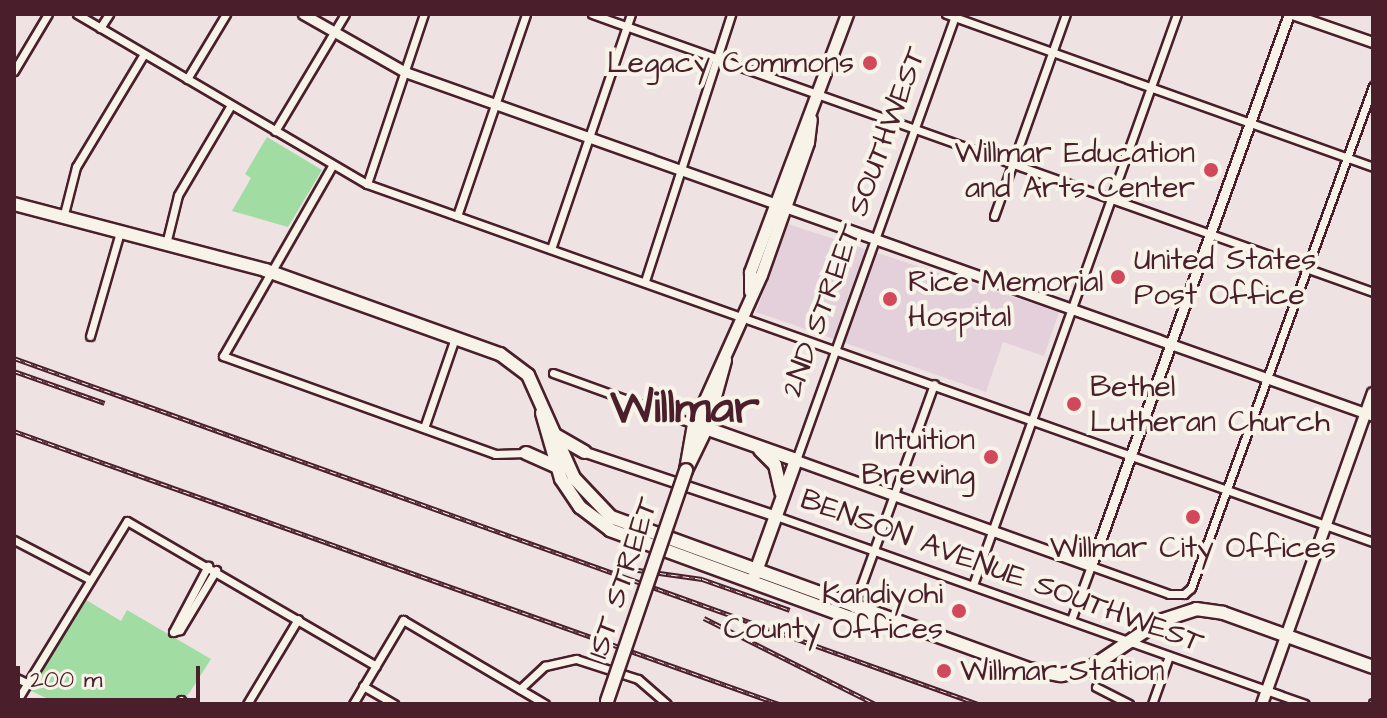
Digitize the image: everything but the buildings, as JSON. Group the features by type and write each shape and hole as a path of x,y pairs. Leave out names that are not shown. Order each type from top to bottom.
{"highway":[{"path":"14,204 271,272 489,350 521,368 537,391 556,434 563,470"},
{"path":"537,391 563,470"},
{"path":"700,426 796,460"},
{"name":"1ST STREET","path":"606,703 700,426"},
{"path":"556,434 585,452"},
{"path":"751,443 778,470 777,512"},
{"path":"563,470 571,458 585,452"},
{"path":"526,453 546,458 563,470 611,517 666,545 852,612 930,633 1054,675 1087,670 1186,610 1223,613 1373,667"},
{"name":"2ND STREET SOUTHWEST","path":"754,576 796,460"}],"main road":[{"path":"700,426 847,14"},
{"path":"1262,704 1369,415 1373,393"}],"street":[{"path":"14,71 48,14"},
{"path":"77,14 367,184 1373,542"},
{"path":"100,28 109,14"},
{"path":"187,79 226,14"},
{"path":"303,14 405,72 1369,415"},
{"path":"275,131 345,14"},
{"path":"367,184 424,14"},
{"path":"457,216 526,14"},
{"path":"592,14 1373,292"},
{"path":"551,249 631,14"},
{"path":"645,281 731,14"},
{"path":"946,14 1373,167"},
{"path":"994,216 1066,14"},
{"path":"973,585 1177,14"},
{"path":"1071,620 1290,14 1373,42"},
{"name":"2ND STREET SOUTHWEST","path":"796,460 955,16"},
{"path":"63,218 76,167 144,54"},
{"path":"796,460 1169,594 1184,594 1195,580 1373,86"},
{"path":"166,244 177,197 231,105"},
{"path":"332,166 223,356 495,454 526,453"},
{"path":"90,336 120,232"},
{"path":"424,428 455,338"},
{"path":"553,373 700,426"},
{"path":"852,612 934,384"},
{"name":"BENSON AVENUE SOUTHWEST","path":"585,452 685,476 875,550 1305,704"},
{"path":"16,703 121,526 130,520 376,666"},
{"path":"14,540 89,579"},
{"path":"212,568 180,630 173,632 212,568"},
{"path":"247,704 298,619"},
{"path":"353,704 403,620 545,704"},
{"path":"1152,704 1169,656"},
{"path":"520,689 545,666 576,659 638,679 667,704"},
{"path":"14,677 27,683"},
{"path":"363,686 394,704"},
{"path":"1096,687 1129,704"}],"shaded area":[{"name":"Rice Memorial Hospital","path":"788,224 1059,312 1044,356 1003,342 986,392 756,312"}],"green space":[{"path":"267,137 322,170 288,227 232,211 251,178 245,174"},
{"path":"83,598 121,621 127,610 211,659 190,692 178,704 59,704 29,690"}],"railway":[{"path":"14,358 978,704"},
{"path":"14,371 105,403"},
{"path":"14,431 779,704"},
{"path":"624,568 702,579 790,610"},
{"path":"704,618 875,704"}],"place":[{"name":"Legacy Commons","path":"870,63"},
{"name":"Willmar Education and Arts Center","path":"1211,170"},
{"name":"United States Post Office","path":"1118,277"},
{"name":"Rice Memorial Hospital","path":"890,299"},
{"name":"Bethel Lutheran Church","path":"1074,404"},
{"name":"Intuition Brewing","path":"991,457"},
{"name":"Willmar City Offices","path":"1193,517"},
{"name":"Kandiyohi County Offices","path":"959,611"},
{"name":"Willmar Station","path":"944,671"}],"district":[{"name":"Willmar","path":"685,409"}]}
